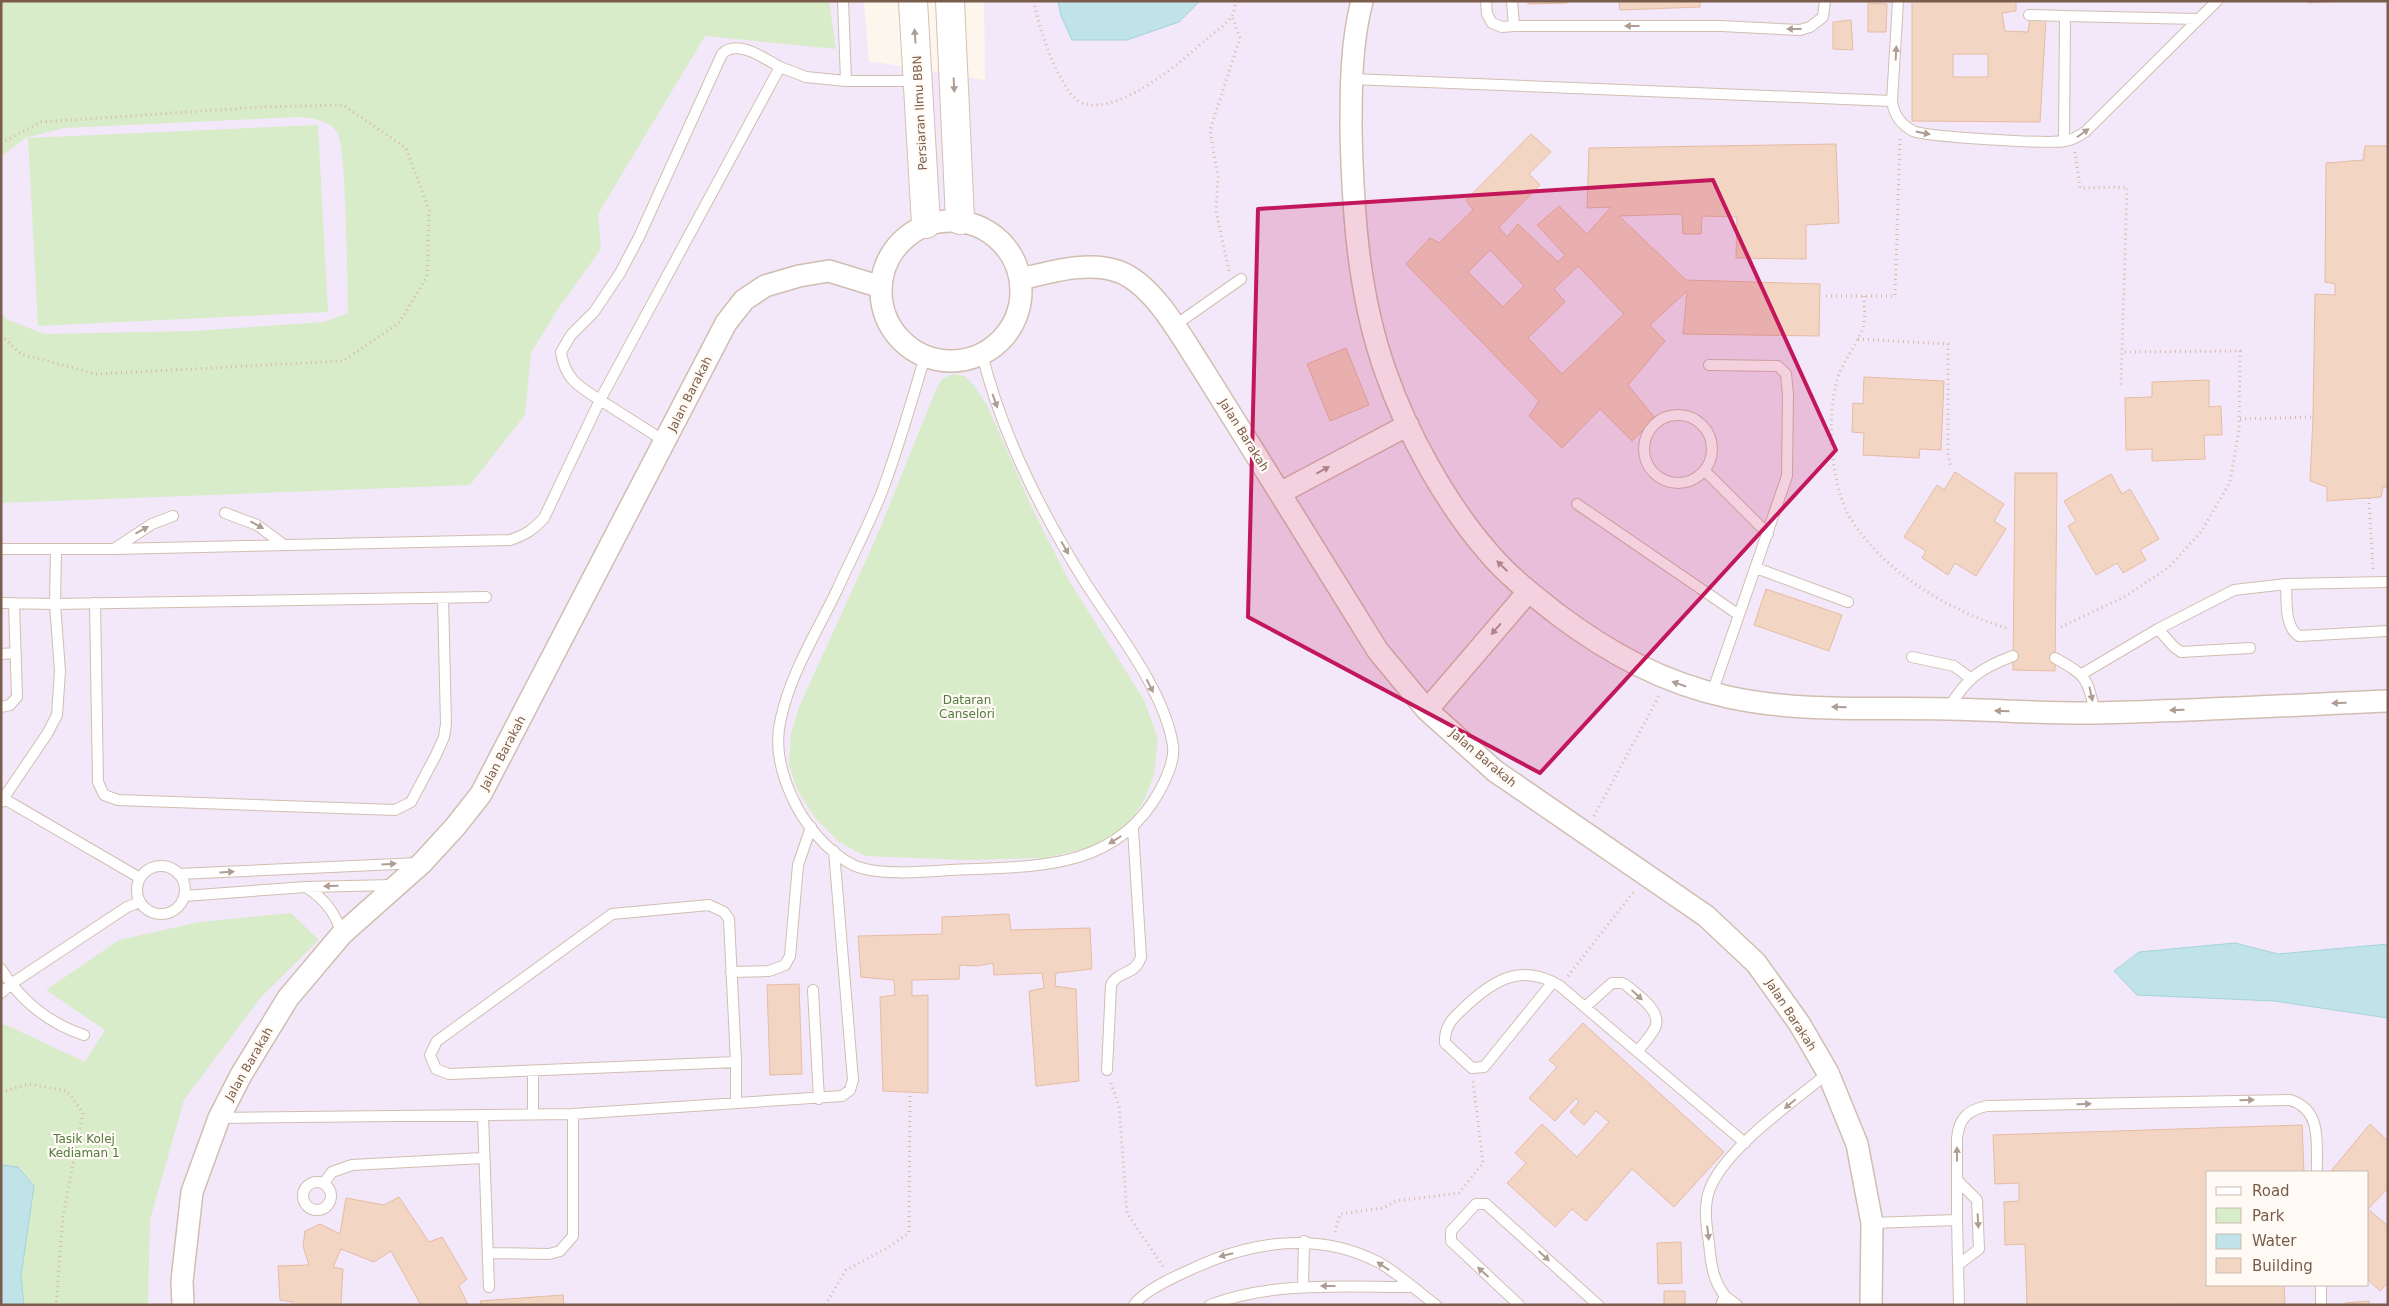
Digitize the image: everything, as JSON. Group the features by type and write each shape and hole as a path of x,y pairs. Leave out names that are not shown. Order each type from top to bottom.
{"street":[{"name":"Persiaran Ilmu BBN","path":"912,1 919,81 926,224"},
{"path":"950,1 960,220"},
{"path":"1362,1 1351,79 1352,179 1359,269 1374,341 1392,390 1408,425 1454,509 1489,554 1528,592 1590,639 1619,657 1668,680 1729,698 1788,705 2095,713 2388,701"},
{"path":"943,220 960,220 982,227 1000,240 1014,258 1021,279 1021,302 1014,323 1001,341 982,354 964,360 944,361 925,356 906,345 892,328 883,308 881,286 885,267 894,248 908,234 926,224 943,220"},
{"name":"Jalan Barakah","path":"1021,279 1059,270 1097,267 1120,272 1140,285 1174,326 1378,651 1426,710 1495,771 1584,834 1648,874 1706,916 1756,963 1799,1023 1828,1072 1856,1144 1872,1223 1871,1305"},
{"name":"Jalan Barakah","path":"183,1305 182,1281 192,1192 219,1118 241,1075 288,998 342,934 422,863 455,827 481,794 666,442 726,323 744,300 765,286 799,276 829,271 881,286"},
{"path":"1280,493 1408,425"},
{"path":"1426,710 1528,592"}],"lane":[{"path":"842,1 846,81"},
{"path":"1486,1 1487,14 1496,26 1721,26 1800,30 1810,27 1822,17 1825,1"},
{"path":"1512,1 1514,26"},
{"path":"1898,1 1892,101 1894,112 1900,123 1921,134 2069,140 2103,115 2217,1"},
{"path":"2029,15 2197,19"},
{"path":"2065,16 2069,140"},
{"path":"666,442 575,384 563,363 561,352 571,336 594,312 620,273 640,237 722,54 731,48 743,49 806,77 846,81 919,81"},
{"path":"1,549 114,549 510,540 524,535 535,528 550,506 600,400 780,67"},
{"path":"1351,79 1892,101"},
{"path":"1174,326 1231,284 1241,279"},
{"path":"925,356 912,403 882,492 794,678 780,720 778,749 782,771 794,802 811,827 834,851 854,865 872,870 940,871 1043,866 1086,854 1108,845 1133,829 1152,804 1167,777 1174,749 1162,710 1142,668 1083,578 1044,512 1004,424 990,387 982,354"},
{"path":"1710,365 1778,366 1786,374 1788,395 1787,476 1712,693"},
{"path":"1680,415 1698,421 1706,430 1712,449 1705,471 1697,478 1681,483 1670,482 1657,476 1649,467 1644,454 1645,442 1654,425 1664,418 1680,415"},
{"path":"1705,471 1768,534"},
{"path":"1577,504 1739,615"},
{"path":"225,513 257,525 284,545"},
{"path":"114,549 152,524 173,516"},
{"path":"56,549 55,604 60,671 57,715 47,734 2,799 140,878"},
{"path":"1756,568 1848,602"},
{"path":"2082,674 2158,629 2234,590 2286,584 2388,582"},
{"path":"2286,584 2289,624 2294,633 2299,636 2388,631"},
{"path":"1,602 55,604 486,597"},
{"path":"95,603 98,782 104,795 118,800 395,810 411,802 444,737 446,724 443,598"},
{"path":"1,707 10,705 18,697 14,603"},
{"path":"2158,629 2181,652 2250,648"},
{"path":"1,654 16,653"},
{"path":"1948,709 1970,678 1993,663 2013,656"},
{"path":"1912,657 1954,666 1970,678"},
{"path":"2054,658 2082,674 2089,684 2095,713"},
{"path":"731,972 776,970 785,966 790,956 798,865 811,827"},
{"path":"1107,1070 1111,985 1116,977 1134,969 1141,957 1133,829"},
{"path":"219,1118 573,1114 819,1099 846,1094 850,1090 852,1080 834,851"},
{"path":"178,874 422,863"},
{"path":"158,867 166,867 178,874 182,881 184,896 178,907 161,914 148,910 140,902 137,887 140,878 151,869 158,867"},
{"path":"184,896 306,887 397,885"},
{"path":"306,887 322,898 330,908 342,934"},
{"path":"1,993 10,984 126,907 140,902"},
{"path":"736,1062 450,1074 436,1070 430,1055 437,1041 612,914 709,905 717,907 729,919 736,1062 736,1103"},
{"path":"1,969 10,984 42,1014 62,1028 84,1035"},
{"path":"1556,984 1488,1063 1478,1069 1472,1068 1445,1043 1444,1034 1448,1024 1485,988 1515,976 1532,975 1547,978 1556,984 1585,1007 1638,1051 1745,1143"},
{"path":"1585,1007 1607,985 1617,982 1626,985 1651,1008 1656,1019 1656,1026 1638,1051"},
{"path":"813,990 819,1099"},
{"path":"532,1114 533,1071"},
{"path":"1736,1305 1723,1300 1712,1276 1706,1208 1711,1188 1717,1177 1745,1143 1828,1072"},
{"path":"1959,1305 1957,1180 1959,1125 1966,1114 1987,1106 2290,1100 2302,1103 2309,1110 2313,1119 2317,1171"},
{"path":"488,1253 549,1254 560,1251 573,1236 573,1114"},
{"path":"483,1116 489,1288"},
{"path":"324,1183 332,1172 352,1165 483,1158"},
{"path":"1957,1180 1977,1200 1979,1249 1958,1265"},
{"path":"1519,1305 1451,1241 1451,1231 1476,1204 1486,1204 1598,1305"},
{"path":"1872,1223 1957,1220"},
{"path":"1303,1286 1304,1241"},
{"path":"1134,1305 1170,1279 1216,1258 1272,1244 1304,1241 1332,1245 1378,1262 1436,1305"},
{"path":"1210,1305 1229,1297 1303,1286 1411,1287"},
{"path":"2321,1286 2321,1305"}],"path":[{"path":"1034,1 1054,65 1073,96 1085,104 1108,103 1144,88 1180,63 1232,16 1236,1"},
{"path":"1231,284 1216,211 1218,177 1210,130 1240,38 1232,16"},
{"path":"1,143 42,122 261,108 343,105 406,148 429,210 427,277 399,322 344,362 96,374 21,354 1,335"},
{"path":"1826,296 1895,296 1900,123"},
{"path":"2069,140 2080,188 2127,187 2121,385"},
{"path":"1864,296 1863,328 1837,379 1830,422 1834,468 1848,513 1878,553 1919,588 1983,621 2007,628"},
{"path":"1858,339 1948,344 1948,455 1951,467"},
{"path":"2061,626 2126,596 2169,567 2202,532 2230,482 2240,419 2240,351 2122,352"},
{"path":"2240,419 2313,417"},
{"path":"2369,498 2374,582"},
{"path":"1584,834 1668,680"},
{"path":"1556,984 1648,874"},
{"path":"1332,1245 1340,1214 1383,1208 1396,1201 1458,1193 1483,1164 1472,1068"},
{"path":"1107,1070 1119,1106 1127,1213 1170,1279"},
{"path":"1,1092 30,1084 67,1091 84,1113 63,1216 56,1305"},
{"path":"825,1305 846,1270 887,1248 909,1233 910,1092"}],"highlighted area":[{"path":"1713,180 1836,450 1540,773 1248,617 1258,209"}],"shaded area":[{"path":"1,1 864,1 869,61 985,80 984,1 2388,1 2388,1305 1,1305"}],"green space":[{"path":"1,1 829,1 836,49 705,36 598,214 601,249 558,309 531,353 525,415 470,485 1,503 1,312 6,319 44,334 194,331 324,322 348,313 343,162 337,132 329,124 320,120 299,117 64,128 25,138 1,157"},
{"path":"318,125 328,312 38,326 28,138"},
{"name":"Dataran Canselori","path":"953,374 965,376 987,405 1033,510 1068,579 1144,700 1158,739 1154,775 1143,803 1125,827 1093,847 1044,858 967,860 865,856 839,842 816,819 798,791 789,765 791,734 799,707 876,538 935,392 942,379"},
{"name":"Tasik Kolej Kediaman 1","path":"291,913 319,940 261,997 184,1100 150,1220 148,1305 1,1305 1,1027 4,1024 85,1062 105,1030 46,990 119,940 199,922"}],"water":[{"path":"1058,1 1200,1 1179,22 1127,40 1072,40 1061,16"},
{"path":"2235,943 2278,954 2388,944 2388,1018 2274,1001 2137,995 2114,971 2139,952"},
{"path":"1,1165 18,1167 34,1186 21,1276 24,1305 1,1305"}],"building":[{"path":"1528,1 1567,1 1567,3 1528,4"},
{"path":"1619,1 1700,1 1700,7 1620,10"},
{"path":"1912,1 2016,1 2016,11 2002,13 2005,31 2028,32 2030,18 2046,19 2040,122 1912,121","holes":["1953,54 1988,54 1988,77 1953,77"]},
{"path":"2309,1 2342,1 2309,3"},
{"path":"1868,3 1887,4 1886,32 1868,32"},
{"path":"1851,20 1853,50 1833,49 1833,22"},
{"path":"1531,134 1551,152 1529,174 1540,185 1499,227 1507,237 1518,224 1558,262 1565,255 1537,225 1559,206 1587,234 1611,207 1587,208 1589,148 1836,144 1839,223 1806,225 1806,259 1736,258 1737,217 1702,216 1701,234 1683,234 1682,214 1619,216 1686,280 1820,284 1819,336 1683,334 1687,291 1650,325 1665,341 1628,385 1655,418 1632,441 1600,409 1562,448 1529,416 1539,401 1406,264 1430,238 1439,243 1473,210 1466,200","holes":["1490,250 1524,286 1503,307 1468,272","1578,266 1624,314 1562,374 1528,338 1565,302 1554,289"]},
{"path":"2365,146 2388,146 2388,487 2383,487 2381,497 2327,501 2327,487 2310,481 2315,294 2335,295 2335,284 2325,282 2326,163 2363,160"},
{"path":"1346,348 1369,405 1330,421 1307,364"},
{"path":"1864,377 1944,381 1941,450 1920,449 1919,458 1863,455 1864,433 1852,432 1853,403 1863,404"},
{"path":"2209,380 2209,407 2221,406 2222,435 2204,435 2205,459 2152,461 2152,449 2126,450 2125,398 2152,397 2152,382"},
{"path":"1955,472 2004,504 1994,521 2006,529 1976,576 1955,563 1948,575 1922,558 1926,551 1904,537 1937,485 1944,490"},
{"path":"2015,473 2057,473 2055,671 2013,670"},
{"path":"2111,474 2122,494 2130,489 2159,539 2140,550 2146,560 2123,573 2117,563 2096,575 2068,526 2076,521 2064,501"},
{"path":"1766,589 1842,615 1829,651 1754,625"},
{"path":"1009,914 1011,930 1090,928 1092,969 1056,973 1055,986 1076,989 1079,1081 1036,1086 1029,991 1044,988 1042,973 994,975 993,963 977,966 960,965 959,979 912,980 912,996 928,995 928,1093 883,1091 880,997 895,995 894,980 861,977 858,936 942,934 942,917"},
{"path":"799,984 802,1074 770,1075 767,985"},
{"path":"1583,1023 1724,1152 1674,1207 1632,1169 1586,1221 1572,1209 1555,1227 1507,1183 1526,1163 1515,1153 1542,1124 1577,1157 1609,1122 1596,1111 1584,1125 1570,1112 1579,1102 1576,1098 1555,1121 1529,1098 1557,1067 1549,1060"},
{"path":"2370,1124 2388,1141 2388,1188 2369,1208 2369,1171 2331,1171"},
{"path":"2302,1125 2304,1171 2206,1171 2206,1286 2284,1286 2285,1304 2027,1305 2025,1244 2005,1245 2004,1202 2019,1201 2019,1183 1995,1184 1993,1135"},
{"path":"399,1197 429,1242 442,1237 467,1279 459,1286 468,1305 421,1305 391,1251 374,1262 341,1249 333,1267 343,1269 341,1305 293,1305 293,1302 280,1300 278,1266 309,1265 303,1246 305,1231 320,1224 340,1234 346,1198 384,1205"},
{"path":"2369,1210 2388,1226 2388,1283 2380,1291 2369,1281"},
{"path":"1681,1242 1682,1283 1658,1284 1657,1243"},
{"path":"1664,1291 1685,1291 1685,1305 1664,1305"},
{"path":"563,1295 564,1305 481,1305 480,1301"},
{"path":"2369,1301 2369,1305 2345,1305 2345,1303"}]}
